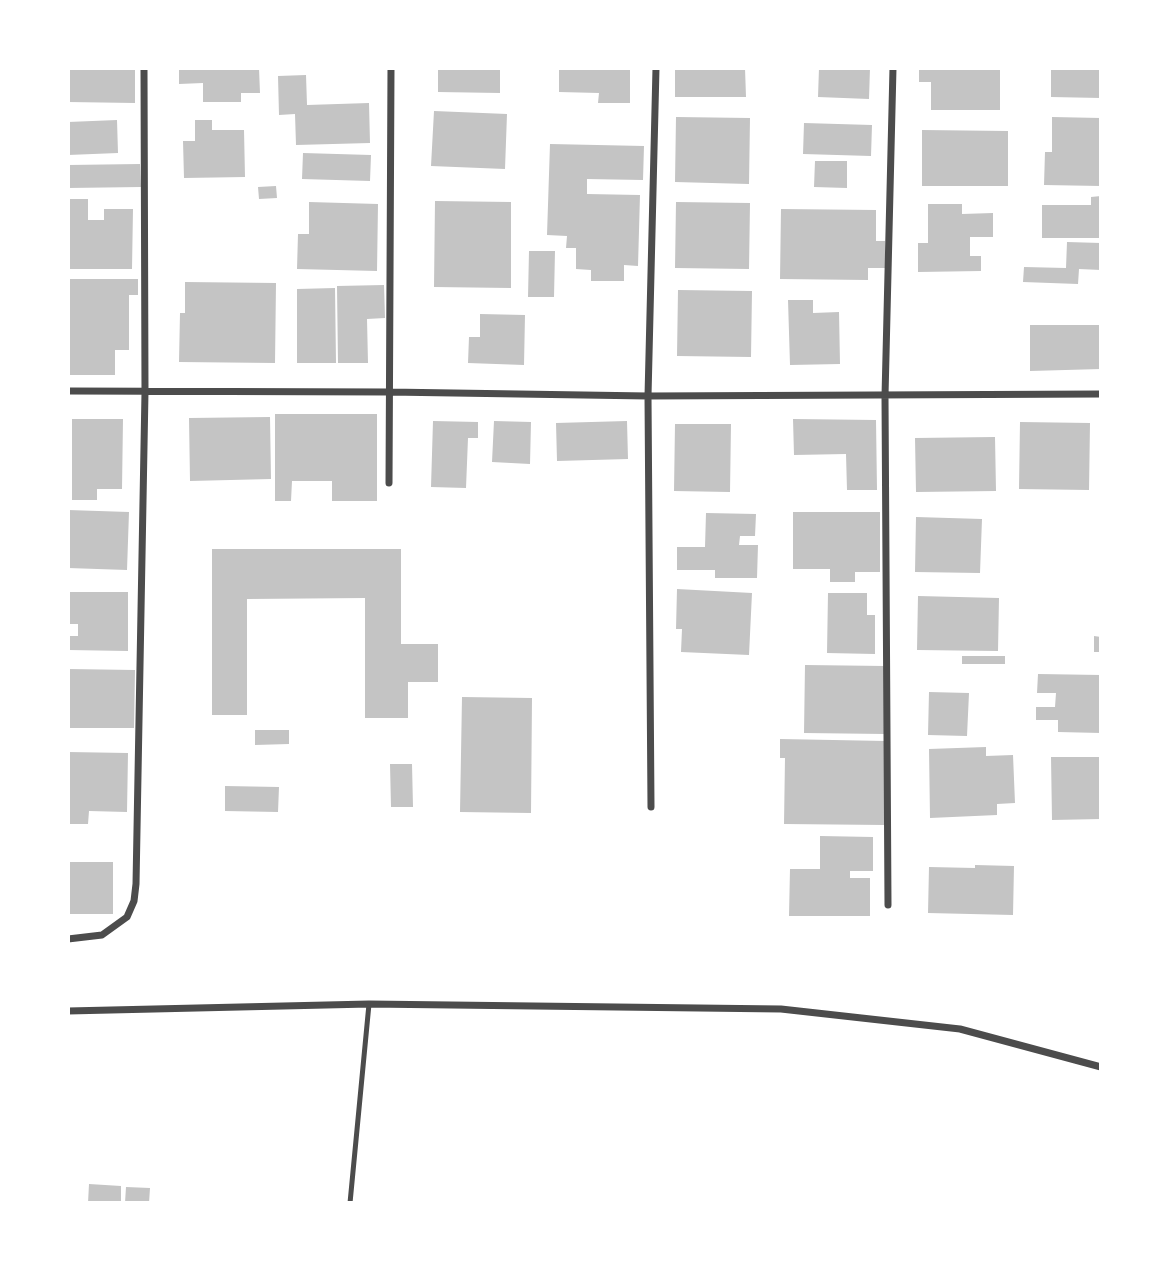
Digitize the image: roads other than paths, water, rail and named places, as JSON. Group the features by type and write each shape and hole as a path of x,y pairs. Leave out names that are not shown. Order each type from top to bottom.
{"street":[{"path":"68,939 102,935 127,918 134,901 136,884 145,392 144,68"},
{"path":"388,483 391,68"},
{"path":"651,807 648,396 656,68"},
{"path":"888,905 885,396 893,68"},
{"path":"68,391 648,396 1101,394"},
{"path":"68,1011 369,1004 781,1009 960,1029 1101,1067"}],"lane":[{"path":"351,1203 369,1004"}]}
